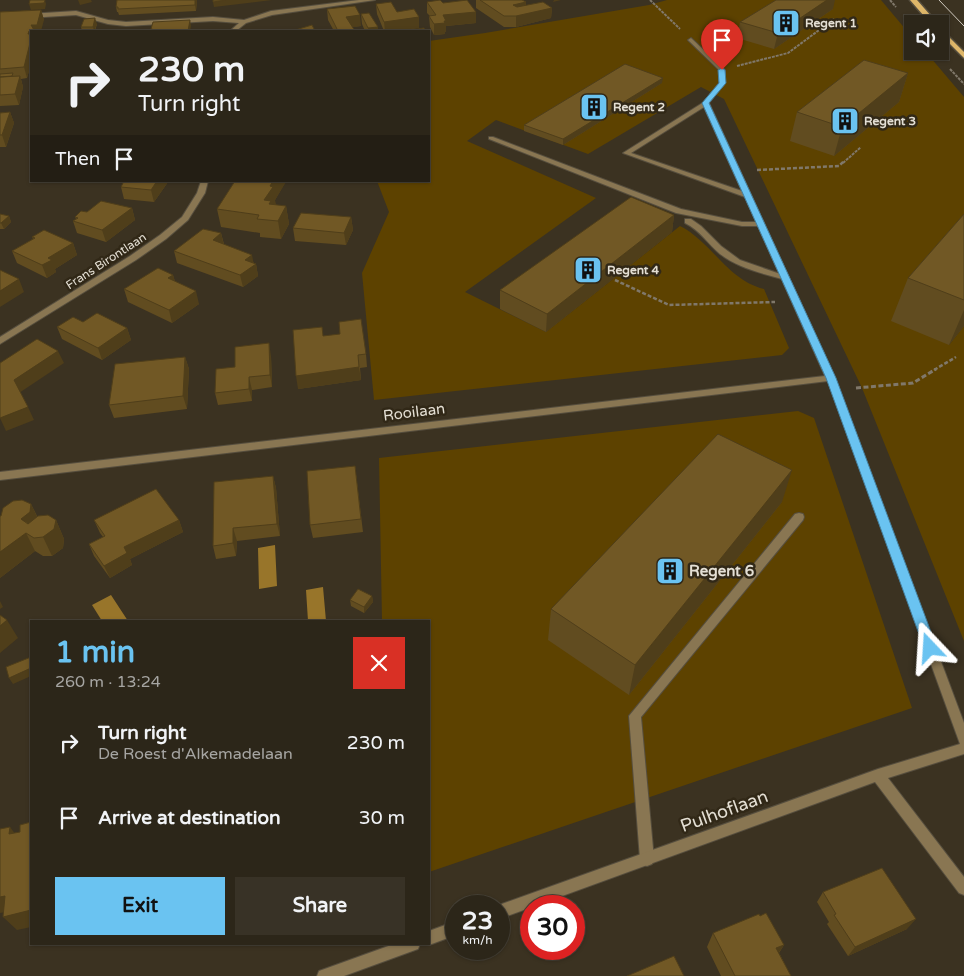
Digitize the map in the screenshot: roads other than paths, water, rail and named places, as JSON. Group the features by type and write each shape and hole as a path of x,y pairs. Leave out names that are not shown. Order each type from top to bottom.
{"main road":[{"path":"913,0 927,15"},
{"path":"949,40 964,56"}],"street":[{"path":"233,30 244,22 271,13 372,0"},
{"path":"19,16 76,13 108,22 126,24 213,19 244,22"},
{"path":"691,40 722,70 722,83 706,103 626,153 747,195"},
{"path":"706,103 831,378 964,740"},
{"path":"491,138 679,211 742,224 760,224"},
{"name":"Frans Birontlaan","path":"0,341 133,258 163,237 185,218 201,193 205,182"},
{"path":"688,221 696,224 722,252 746,268 785,277"},
{"name":"Rooilaan","path":"0,476 831,378"},
{"path":"647,859 635,716 800,517"},
{"name":"Pulhoflaan","path":"510,908 878,775 964,748"},
{"path":"878,775 964,888"},
{"path":"430,938 445,932"},
{"path":"324,976 409,945"}],"tram line":[{"path":"939,0 964,26"}],"place":[{"name":"Regent 1","path":"786,23"},
{"name":"Regent 2","path":"594,107"},
{"name":"Regent 3","path":"845,121"},
{"name":"Regent 4","path":"588,270"},
{"name":"Regent 6","path":"670,571"}]}
